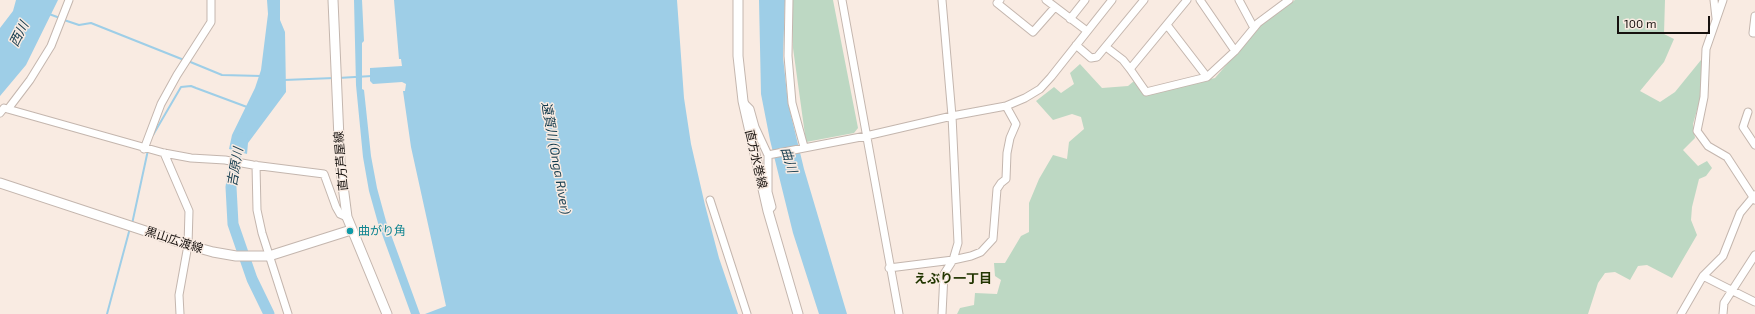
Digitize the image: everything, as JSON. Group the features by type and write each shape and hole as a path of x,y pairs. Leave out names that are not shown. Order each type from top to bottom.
{"main road":[{"name":"直方芦屋線","path":"333,0 340,162 347,217 351,230 387,314"},
{"name":"直方水巻線","path":"738,0 738,56 743,101 768,211 798,314"},
{"name":"黒山広渡線","path":"0,182 188,245 236,256 264,256 351,230"}],"street":[{"path":"8,109 30,80 51,46 69,0"},
{"path":"144,149 161,104 176,75 211,22 211,0"},
{"path":"789,0 788,56 792,103 803,147"},
{"path":"842,0 889,268 899,314"},
{"path":"942,0 952,116 958,243 953,260 944,274 942,314"},
{"path":"1000,0 997,3 1032,32 1055,7"},
{"path":"1046,0 1087,31"},
{"path":"1070,19 1085,0"},
{"path":"768,155 1006,106 1025,98 1040,89 1051,77 1112,0"},
{"path":"1076,45 1091,58 1097,57 1144,0"},
{"path":"1130,69 1187,0"},
{"path":"1200,0 1234,51"},
{"path":"1239,0 1254,28"},
{"path":"1714,0 1716,20"},
{"path":"1681,314 1702,276 1723,256 1740,213 1754,198 1726,157 1708,146 1697,131 1704,97 1706,49 1723,0"},
{"path":"1106,47 1123,60 1146,92 1207,77 1234,51 1258,23 1286,1"},
{"path":"1755,16 1753,33 1755,33"},
{"path":"1167,25 1207,77"},
{"path":"743,101 750,109 755,127 768,155 768,192 772,207 768,211"},
{"path":"889,268 953,260 981,252 993,239 997,189 1006,178 1007,153 1010,138 1016,124 1006,106"},
{"path":"0,113 4,108 164,154 191,158 226,160 324,174 336,207 340,214 347,217"},
{"path":"1748,112 1743,127 1755,145"},
{"path":"164,154 189,211 188,245 179,295 180,314"},
{"path":"254,165 257,210 264,256 288,314"},
{"path":"710,200 747,314"},
{"path":"1723,314 1724,303 1755,255"},
{"path":"1702,276 1733,289 1755,302"}],"green space":[{"path":"792,0 833,0 858,128 854,133 806,142 793,48"},
{"path":"1295,0 1665,0 1664,34 1674,39 1664,62 1640,91 1660,102 1675,92 1701,60 1701,96 1693,124 1695,138 1683,150 1698,166 1707,161 1712,168 1706,176 1699,179 1692,207 1691,220 1697,235 1672,278 1647,265 1638,266 1630,280 1615,272 1605,273 1598,283 1588,314 957,314 960,308 974,305 975,293 997,294 1001,280 995,276 994,263 1005,263 1021,236 1029,232 1029,203 1039,179 1053,155 1067,159 1069,142 1084,129 1081,117 1072,114 1053,120 1036,101 1054,87 1061,93 1074,84 1070,73 1080,64 1102,88 1128,86 1139,77 1153,93 1215,78 1260,26"}],"water":[{"name":"西川","path":"16,0 58,0 26,65 0,96 0,28 13,11"},
{"path":"267,0 280,0 280,20 285,32 286,92 248,143 247,154 229,149 232,135 255,88 261,70 268,14"},
{"path":"354,0 362,0 364,41 362,43 362,89 364,90 371,156 377,188 386,221 420,314 411,314 378,223 369,191 363,157 356,85"},
{"name":"遠賀川 (Onga River)","path":"394,0 677,0 684,98 691,144 719,258 738,314 425,314 446,306 411,147 403,91 405,91 406,84 402,82 373,84 370,81 370,68 402,66 401,59 399,59"},
{"name":"曲川","path":"759,0 785,0 783,57 788,103 804,169 847,314 819,314 793,233 770,140 761,94"}],"waterway":[{"path":"49,14 60,18"},
{"path":"64,20 79,25 91,23 184,60"},
{"path":"188,61 222,75 261,76"},
{"path":"338,78 372,76"},
{"path":"284,80 334,78"},
{"path":"153,135 181,87 191,86 247,107"},
{"name":"吉原川","path":"242,138 237,149 231,187 233,224 252,279 269,314"},
{"path":"132,224 148,150"},
{"path":"107,314 130,228"}],"place":[{"name":"曲がり角","path":"350,231"}],"district":[{"name":"えぶり一丁目","path":"953,279"}]}
